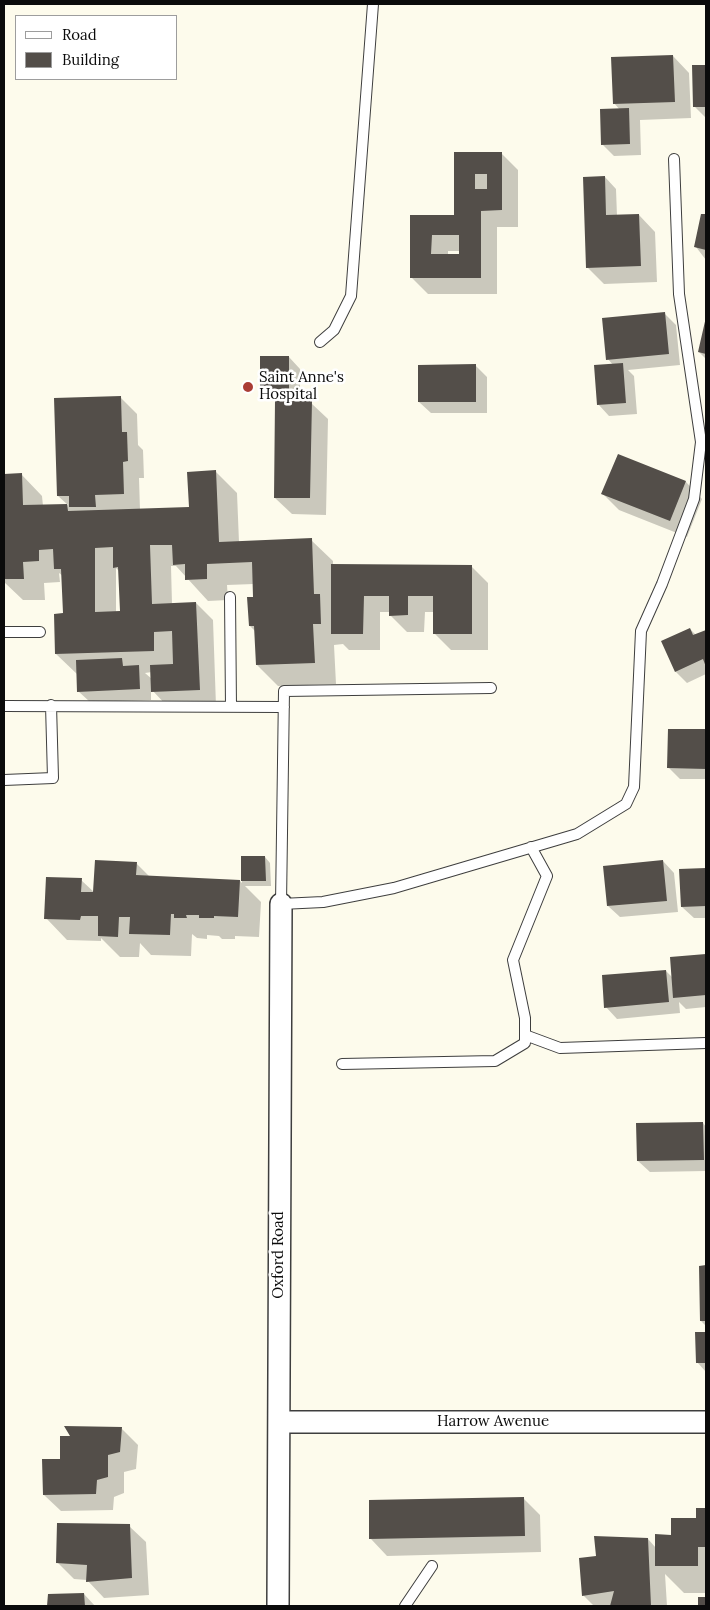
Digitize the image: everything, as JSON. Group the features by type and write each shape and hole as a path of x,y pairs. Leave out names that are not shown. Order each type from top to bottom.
{"street":[{"name":"Oxford Road","path":"278,1606 281,904"},
{"name":"Harrow Awenue","path":"279,1422 706,1422"}],"lane":[{"path":"320,342 334,330 351,296 373,4"},
{"path":"491,688 284,691 281,904 323,902 394,888 577,834 626,804 634,787 640,631 662,584 694,499 702,442 679,294 674,159"},
{"path":"230,597 231,706"},
{"path":"4,632 40,632"},
{"path":"4,780 53,778 51,705"},
{"path":"4,706 284,706"},
{"path":"342,1064 495,1061 525,1043 525,1018 513,960 547,876 531,847"},
{"path":"526,1035 560,1048 706,1043"},
{"path":"406,1606 432,1566"}],"building":[{"path":"673,55 675,102 613,104 611,57"},
{"path":"692,65 706,65 706,107 693,107"},
{"path":"629,108 630,144 601,145 600,109"},
{"path":"454,152 502,152 502,210 481,211 481,278 410,278 410,215 454,215","holes":["475,174 487,174 487,189 475,189","432,235 459,235 459,254 431,254"]},
{"path":"605,176 606,215 639,214 641,266 586,268 583,177"},
{"path":"701,214 706,214 706,250 694,247"},
{"path":"665,312 669,354 606,360 602,318"},
{"path":"706,317 706,354 698,352"},
{"path":"260,356 289,356 289,389 260,389"},
{"path":"623,363 626,403 597,405 594,365"},
{"path":"476,364 476,402 418,402 418,365"},
{"path":"121,396 122,432 127,432 128,461 123,462 124,494 95,495 96,507 69,507 69,496 57,496 54,398"},
{"path":"275,401 312,401 310,498 274,498"},
{"path":"618,454 686,481 670,521 601,494"},
{"path":"216,470 219,542 312,538 314,594 320,594 321,624 313,624 315,663 256,665 254,626 249,626 247,597 253,597 252,562 207,564 207,579 185,580 185,564 173,565 172,545 150,545 152,604 196,602 200,690 151,692 150,665 173,664 172,631 154,632 154,651 55,654 54,614 63,613 61,569 54,569 53,549 39,550 39,561 23,562 24,579 4,579 4,474 22,473 23,505 67,504 68,511 189,507 187,472","holes":["113,547 113,568 118,567 120,611 95,612 95,548"]},
{"path":"331,564 472,565 472,634 433,634 433,596 408,596 408,615 389,616 389,596 364,596 363,634 331,634"},
{"path":"690,628 693,635 706,630 706,667 703,659 675,672 661,641"},
{"path":"122,658 123,666 139,665 140,689 77,692 76,660"},
{"path":"668,729 706,729 706,769 667,768"},
{"path":"241,856 265,856 266,881 241,881"},
{"path":"95,860 137,862 136,875 240,880 238,917 214,916 214,918 199,918 199,915 186,915 187,918 174,918 174,914 171,914 170,935 129,934 130,917 119,917 118,937 98,936 98,916 81,916 80,920 44,919 46,877 82,878 81,892 93,892"},
{"path":"663,860 667,901 607,906 603,866"},
{"path":"706,868 706,906 681,907 679,869"},
{"path":"706,954 706,995 673,998 670,957"},
{"path":"666,970 669,1002 604,1008 602,975"},
{"path":"703,1122 704,1160 637,1161 636,1123"},
{"path":"706,1265 706,1321 700,1321 699,1266"},
{"path":"695,1332 706,1332 706,1363 696,1363"},
{"path":"64,1426 122,1427 120,1452 108,1455 108,1477 97,1480 96,1494 43,1495 42,1459 60,1459 60,1436 70,1436"},
{"path":"524,1497 525,1536 369,1539 369,1500"},
{"path":"696,1508 706,1508 706,1547 698,1547 698,1566 655,1566 655,1534 671,1535 671,1518 696,1518"},
{"path":"57,1523 130,1524 132,1578 86,1582 87,1565 56,1563"},
{"path":"594,1536 648,1538 651,1606 610,1606 614,1591 582,1596 579,1558 596,1556"},
{"path":"84,1593 85,1606 47,1606 48,1594"},
{"path":"698,1597 706,1597 706,1606 698,1606"}],"place":[{"name":"Saint Anne's Hospital","path":"248,387"}]}
